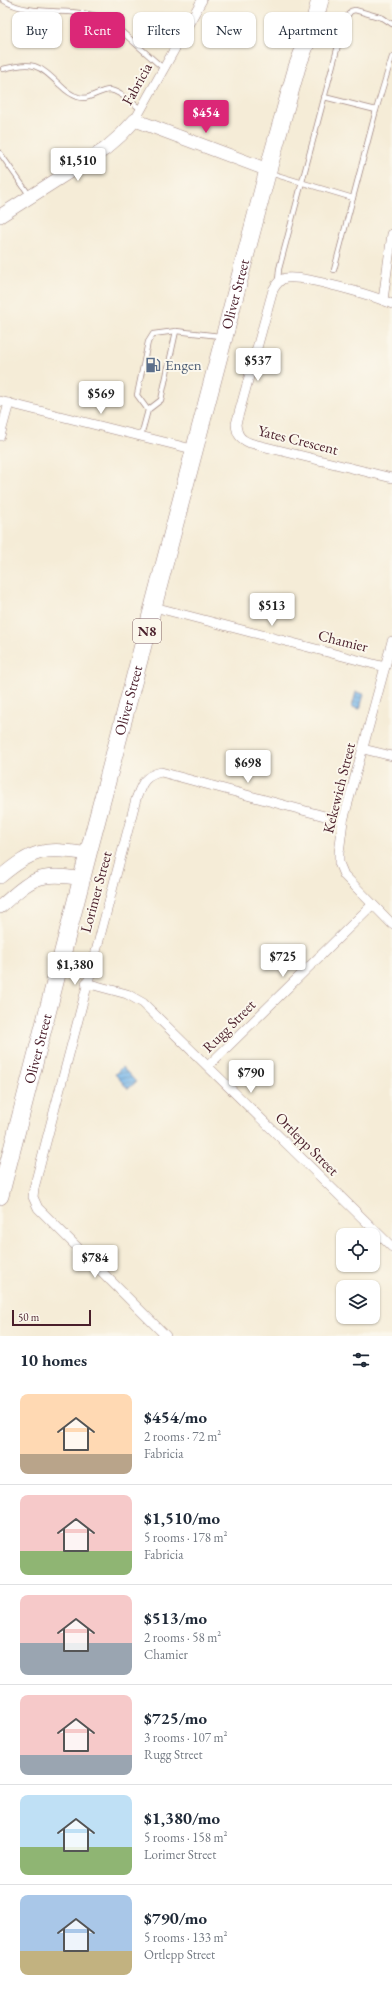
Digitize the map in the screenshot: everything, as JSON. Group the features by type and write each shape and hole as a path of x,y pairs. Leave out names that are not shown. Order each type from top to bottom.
{"highway":[{"name":"Oliver Street","path":"297,67 299,47 309,0"},
{"name":"Oliver Street","path":"0,1196 88,854 196,450 268,171 297,67 314,23 320,0"}],"street":[{"name":"Fabricia","path":"1,214 31,198 105,149 121,135 138,115 202,0"},
{"name":"Fabricia","path":"138,115 268,171"},
{"path":"383,300 392,234"},
{"path":"278,282 285,278 312,281 383,300 392,304"},
{"name":"Yates Crescent","path":"278,282 273,290 236,424 237,433 242,439 250,443 392,478"},
{"path":"0,436 4,402 196,450"},
{"name":"Chamier","path":"154,607 385,667"},
{"name":"Kekewich Street","path":"392,641 343,821 339,853 342,869 349,882 392,924"},
{"path":"363,749 392,756"},
{"name":"Lorimer Street","path":"166,1336 38,1208 33,1197 34,1188 86,984 136,799 145,779 152,774 161,772 170,773 343,821"},
{"path":"0,877 21,860 36,852 58,851 88,854"},
{"path":"0,907 25,885 37,878 52,875 82,879"},
{"name":"Rugg Street","path":"208,1066 372,905"},
{"name":"Ortlepp Street","path":"86,984 127,994 143,1003 392,1247"}],"lane":[{"path":"3,0 18,7 28,9 76,12 104,18 111,22 164,69"},
{"path":"278,282 279,269 345,19 351,11 362,11 392,24"},
{"path":"334,270 376,110 392,57"},
{"path":"3,69 21,64 38,66 66,91 76,96 87,98 105,91 113,91 138,115"},
{"path":"324,97 376,110"},
{"path":"0,153 31,198"},
{"path":"268,171 301,183 353,198"},
{"path":"141,436 148,410 161,400 176,331"},
{"path":"148,410 137,394 150,338 153,334 176,331 225,336"}],"water":[{"path":"356,692 364,694 360,709 352,707"},
{"path":"122,1067 136,1082 128,1089 115,1074"}],"place":[{"name":"Engen","path":"153,365"}]}
